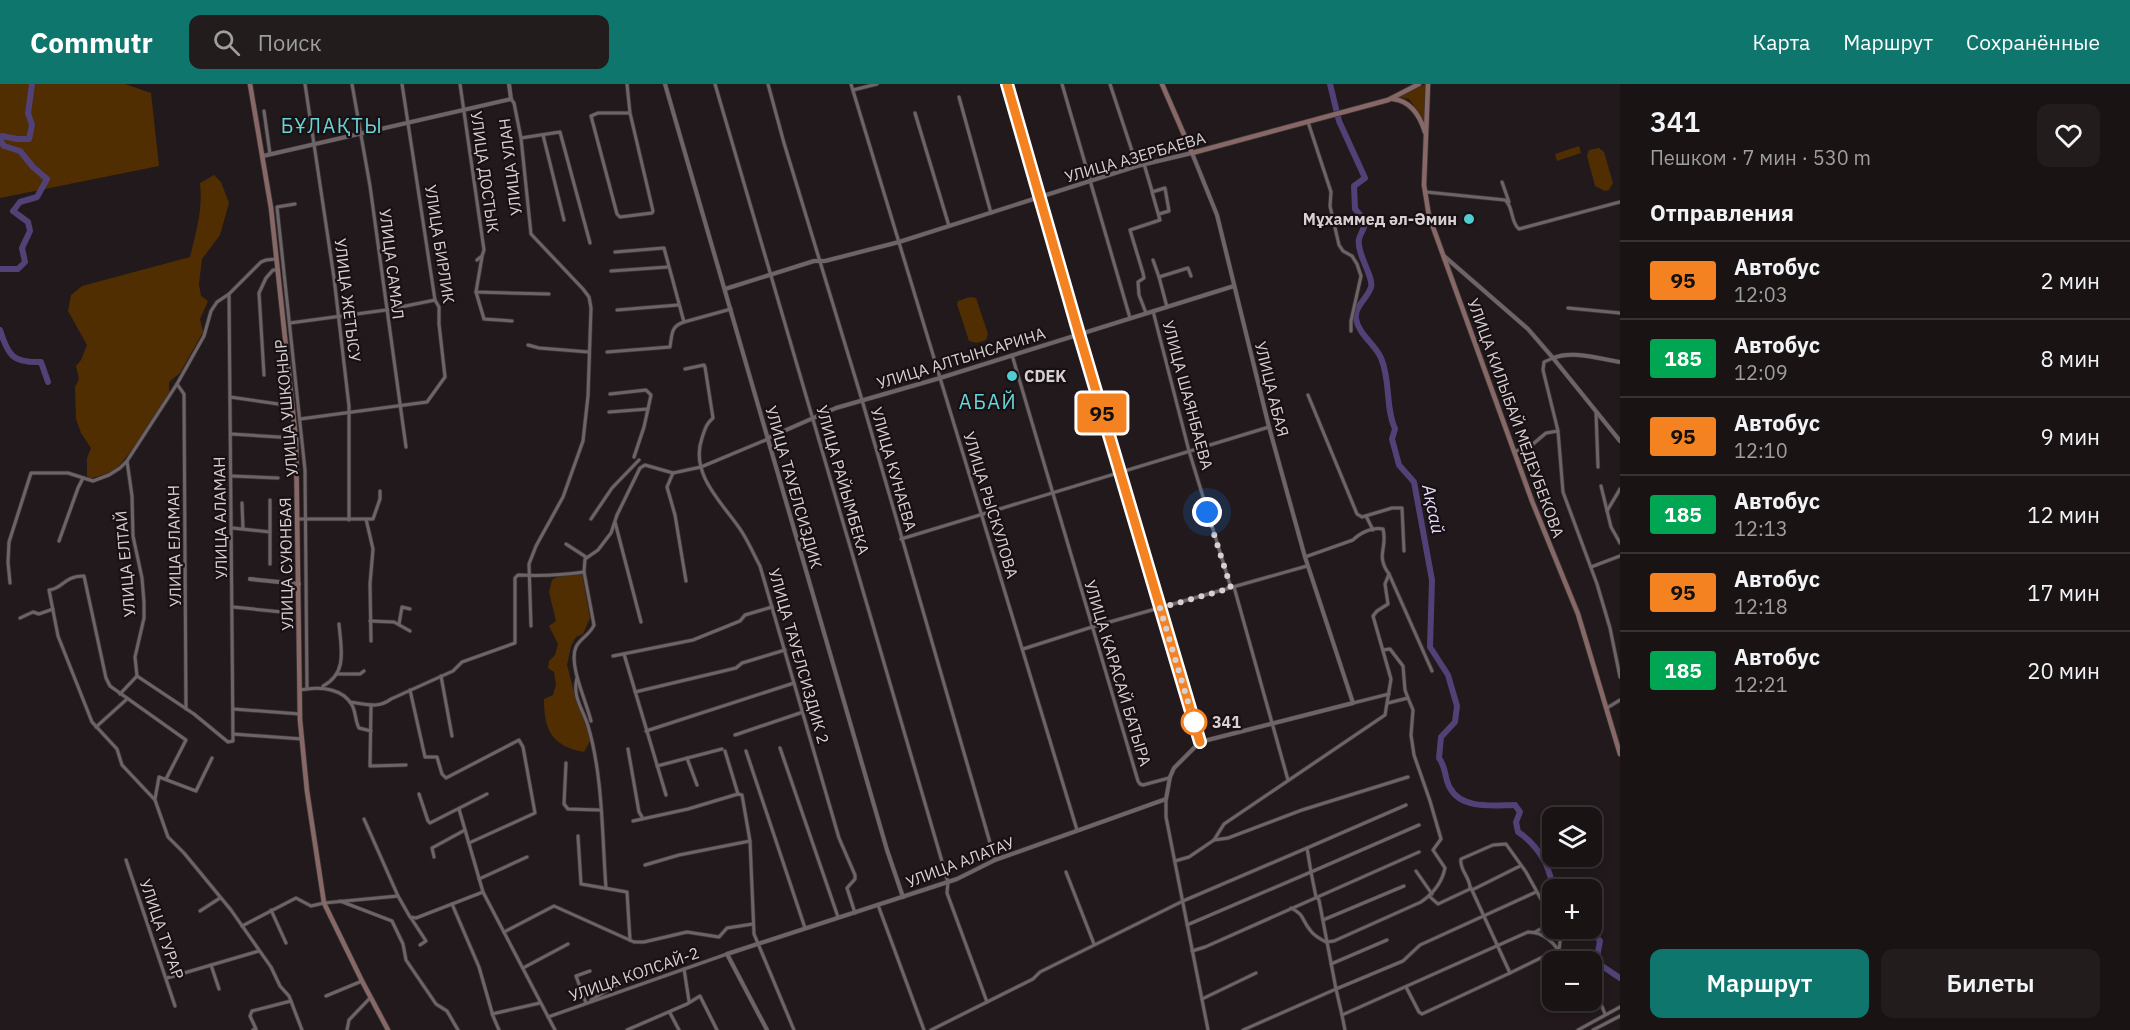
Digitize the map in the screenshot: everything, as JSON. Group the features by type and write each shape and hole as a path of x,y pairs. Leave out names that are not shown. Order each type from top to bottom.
{"main road":[{"name":"УЛИЦА СУЮНБАЯ","path":"250,84 263,156 295,438 299,690 307,790 324,903 388,1030"},
{"name":"УЛИЦА АБАЯ","path":"1162,84 1192,153"},
{"name":"УЛИЦА АЗЕРБАЕВА","path":"1192,153 1388,100 1419,84"},
{"name":"УЛИЦА КИЛЫБАЙ МЕДЕУБЕКОВА","path":"1428,84 1424,191 1429,216 1514,452 1578,614 1620,754"},
{"path":"1388,100 1396,99 1408,104 1422,122 1426,137"}],"street":[{"name":"УЛИЦА ЖЕТЫСУ","path":"305,84 338,317 348,413 349,520"},
{"name":"УЛИЦА САМАЛ","path":"352,84 370,186 406,447"},
{"name":"УЛИЦА БИРЛИК","path":"399,406 427,402 445,377 446,370 439,324 439,307 435,300 402,84"},
{"name":"УЛИЦА ДОСТЫК","path":"460,84 484,250 482,256 477,260"},
{"path":"263,156 511,99 509,84"},
{"path":"627,84 630,113 653,211 620,217 617,214 591,116 598,113 630,113"},
{"name":"УЛИЦА ТАУЕЛСИЗДИК","path":"665,84 886,850 903,897"},
{"name":"УЛИЦА РАЙЫМБЕКА","path":"715,84 948,882 949,901 987,1002"},
{"name":"УЛИЦА КУНАЕВА","path":"768,84 995,860"},
{"name":"УЛИЦА РЫСКУЛОВА","path":"851,84 1077,830"},
{"path":"853,90 877,84"},
{"path":"1007,84 1200,742"},
{"path":"1062,84 1130,318"},
{"path":"1110,84 1137,166"},
{"path":"959,97 991,213"},
{"name":"УЛИЦА УЛАН","path":"511,99 514,102 521,138 531,234 589,297 591,308 589,352"},
{"path":"264,111 270,154"},
{"path":"915,113 949,226"},
{"path":"1308,122 1331,192 1330,206 1340,245 1343,251 1352,256 1361,276 1351,331"},
{"path":"521,138 560,132 590,243"},
{"path":"543,135 564,220"},
{"name":"УЛИЦА АЗЕРБАЕВА","path":"725,289 814,261 899,242 1137,166 1192,153"},
{"name":"УЛИЦА АБАЯ","path":"1192,153 1214,204 1269,427 1307,566 1353,703"},
{"path":"1144,164 1159,214 1158,222 1130,230 1144,278 1137,282 1139,296 1146,313"},
{"path":"1502,182 1515,226 1519,229 1620,202"},
{"path":"1152,192 1165,188 1169,211 1159,214"},
{"path":"1424,191 1497,198 1509,204"},
{"name":"УЛИЦА УШКОНЫР","path":"295,204 277,207 306,489 307,689"},
{"path":"615,252 661,248 665,251 684,322"},
{"path":"482,256 476,292 484,319 512,321"},
{"path":"1444,256 1528,329 1620,441"},
{"path":"10,583 9,542 31,473 68,473 93,481 120,468 177,384 204,336 211,311 217,302 230,294 261,262 276,259"},
{"path":"1153,260 1167,307"},
{"path":"611,271 668,267"},
{"path":"1159,277 1188,267 1191,276"},
{"path":"264,375 259,293 266,278 273,270 277,270"},
{"name":"УЛИЦА АЛТЫНСАРИНА","path":"673,473 701,467 812,418 862,400 940,378 1234,286"},
{"path":"476,292 549,294"},
{"name":"УЛИЦА АЛАМАН","path":"186,710 228,742 232,742 230,294"},
{"path":"282,324 386,310 435,300"},
{"path":"617,310 678,305"},
{"path":"607,352 670,347 673,328 676,324 731,309"},
{"path":"1568,309 1620,313"},
{"name":"УЛИЦА ШАЯНБАЕВА","path":"1154,311 1190,451 1288,780"},
{"path":"528,345 589,352 588,396 583,441 563,497 531,557 529,576 531,626"},
{"name":"УЛИЦА КАРАСАЙ БАТЫРА","path":"1011,355 1140,784 1170,777 1166,817 1208,1030"},
{"path":"1620,362 1560,355 1544,362 1542,370 1558,430 1563,492 1591,567 1610,628 1620,677"},
{"name":"УЛИЦА ТАУЕЛСИЗДИК 2","path":"685,369 704,365 713,418 707,423 698,449 701,467 713,495 742,532 760,566 839,838 855,875 855,879 847,888 855,913"},
{"name":"УЛИЦА ЕЛАМАН","path":"177,384 184,394 186,710"},
{"path":"610,394 645,390 651,395 644,428 634,457"},
{"path":"1308,395 1357,514 1366,516 1392,508 1402,508 1404,551"},
{"path":"230,397 292,406"},
{"path":"300,419 399,406"},
{"path":"609,412 648,409"},
{"path":"1596,412 1599,467"},
{"path":"901,539 1269,427"},
{"path":"1514,452 1533,444 1546,433 1558,430"},
{"path":"231,434 295,438"},
{"name":"УЛИЦА ЕЛТАЙ","path":"127,460 132,496 133,536 142,578 144,602 144,618 135,657 137,676"},
{"path":"591,519 612,488 639,460"},
{"path":"586,557 598,550 607,540 640,468 645,465 673,473 668,487 686,581"},
{"path":"231,476 279,478"},
{"path":"59,541 83,478"},
{"path":"1601,486 1611,527 1620,543"},
{"path":"1607,511 1620,489"},
{"path":"297,519 373,519 380,491"},
{"path":"270,500 270,564"},
{"path":"242,503 243,529"},
{"path":"1366,516 1373,530"},
{"path":"366,519 373,549 370,584 371,641"},
{"path":"615,522 641,622"},
{"path":"232,528 270,532"},
{"path":"1305,557 1353,540 1359,534 1381,528 1384,532 1382,561 1432,671"},
{"path":"566,544 586,557"},
{"path":"1591,567 1620,556"},
{"path":"586,557 584,572 594,621 593,629 575,648 574,668 591,721"},
{"path":"1023,649 1307,566"},
{"path":"350,702 376,706 385,704 453,671 462,662 515,643 515,578 518,575 584,572"},
{"path":"1175,861 1188,857 1214,840 1224,824 1385,715 1390,679 1373,616 1377,610 1389,604 1385,584 1389,574"},
{"path":"166,779 186,740 110,686 106,678 84,576 67,579 57,588 49,590 58,636 96,727 117,749 122,765 155,800 168,837 220,898 259,951 291,1001 302,1030"},
{"path":"250,579 299,584"},
{"path":"233,607 282,612"},
{"path":"399,624 402,607 410,609"},
{"path":"613,656 693,640 740,621 745,615 772,607"},
{"path":"20,618 33,612 39,614 53,609"},
{"path":"370,621 389,621 410,631"},
{"path":"321,687 337,674 342,661 339,624"},
{"path":"1291,908 1300,913 1309,930 1326,942 1334,941 1416,904 1431,895 1443,878 1445,868 1433,852 1433,848 1441,839 1414,756 1411,735 1413,714 1405,690 1402,664 1390,649 1383,650"},
{"path":"635,692 736,668 742,663 785,650"},
{"path":"624,654 666,795"},
{"path":"337,674 360,674 364,671"},
{"path":"120,694 137,676 186,710"},
{"path":"441,676 452,736"},
{"path":"577,676 576,700 584,714 595,754 606,888"},
{"path":"646,731 794,683"},
{"path":"299,690 321,687 339,694 353,707 359,728 371,731"},
{"path":"410,690 425,757 437,757 442,774 446,778 519,740 523,747 535,813 469,843"},
{"path":"1170,777 1174,768 1200,742 1389,694"},
{"path":"96,727 127,699"},
{"path":"1388,703 1408,699"},
{"path":"1606,709 1620,700"},
{"path":"371,705 370,766 406,765"},
{"path":"233,709 300,714"},
{"path":"735,735 803,712"},
{"path":"233,734 302,739"},
{"path":"780,748 838,917"},
{"path":"628,749 639,812 642,817"},
{"path":"657,766 723,750 738,794 742,795 750,841 753,924 795,1030"},
{"path":"746,751 805,927"},
{"path":"155,800 158,778 166,779 195,792 212,758"},
{"path":"687,758 697,785"},
{"path":"566,762 564,804 568,809 600,810"},
{"path":"1214,840 1228,838 1302,810 1408,777"},
{"path":"419,794 430,823 487,795"},
{"path":"633,821 642,817 688,809 738,794"},
{"name":"УЛИЦА АЛАТАУ","path":"727,954 948,882 995,860 1166,800"},
{"path":"931,1030 1033,979 1040,972 1094,944 1183,901 1407,805"},
{"path":"459,809 483,892 555,1030"},
{"path":"364,819 398,896 426,941 420,945"},
{"path":"1187,925 1419,825"},
{"path":"434,857 432,848 465,830"},
{"path":"578,836 581,884 627,892 630,940"},
{"path":"645,865 679,855 750,841"},
{"path":"1510,973 1460,864 1461,859 1480,849 1506,844 1542,903"},
{"path":"1307,848 1345,1030"},
{"path":"1192,951 1399,863 1419,852"},
{"path":"479,879 527,857"},
{"name":"УЛИЦА ТУРАР","path":"126,860 176,1006"},
{"path":"1416,871 1438,904 1520,866"},
{"path":"1066,872 1094,944"},
{"path":"1323,920 1404,886"},
{"path":"410,917 416,918 483,892"},
{"path":"1243,1030 1403,961 1420,945 1536,892"},
{"path":"242,926 296,898 311,906 398,896"},
{"path":"200,911 220,898"},
{"path":"340,901 392,921 403,944 406,960 436,1004 447,1011 458,1030"},
{"path":"452,904 479,967 492,1014 499,1030"},
{"path":"878,905 924,1030"},
{"path":"504,932 554,906 630,940 644,942 687,932 719,937 728,928 753,924"},
{"path":"271,910 286,943"},
{"path":"1535,932 1542,927"},
{"path":"1342,1015 1528,932 1535,932 1547,938 1559,949"},
{"path":"1559,949 1560,939"},
{"path":"1331,963 1387,940"},
{"path":"523,968 568,944"},
{"path":"1406,987 1422,1014 1559,949"},
{"path":"167,978 259,951"},
{"path":"727,954 767,1030"},
{"name":"УЛИЦА КОЛСАЙ-2","path":"548,1017 727,954"},
{"path":"211,965 219,989"},
{"path":"684,969 689,1001"},
{"path":"590,971 576,976 586,1003 620,983"},
{"path":"1202,999 1256,974"},
{"path":"326,996 362,981"},
{"path":"627,1030 670,1012 700,996 717,1030"},
{"path":"347,1030 349,1020 370,998"},
{"path":"253,1030 256,1027 250,1016 252,1011 291,1001"},
{"path":"492,1014 541,1002"},
{"path":"1602,1006 1605,1014"},
{"path":"1578,1030 1620,1007"},
{"path":"670,1012 679,1030"},
{"path":"1593,1030 1620,1016"}],"shaded area":[{"path":"0,84 125,84 151,93 159,166 0,198"},
{"path":"1426,84 1425,125 1421,115 1409,99 1397,97"},
{"path":"1579,146 1581,153 1557,161 1555,154"},
{"path":"1599,148 1604,152 1613,183 1609,190 1605,191 1595,186 1587,156 1589,150"},
{"path":"214,175 221,182 229,203 220,235 202,259 199,284 201,296 208,301 200,319 203,332 180,373 169,382 169,393 142,437 119,466 110,473 89,479 87,458 91,448 81,433 76,419 75,387 79,379 76,366 87,345 68,311 71,295 82,286 190,257 200,211 200,183"},
{"path":"970,297 976,298 988,334 986,340 977,343 969,341 957,304 958,301"},
{"path":"582,574 590,618 583,634 576,637 571,646 567,665 590,741 584,752 557,741 548,727 544,710 544,699 553,695 556,685 554,672 548,668 558,644 549,626 556,621 549,592 552,580"}],"waterway":[{"path":"0,139 2,136 29,139 32,125 28,113 32,84"},
{"name":"Ақсай","path":"1330,84 1339,121 1365,178 1354,186 1355,209 1361,216 1364,227 1359,245 1371,287 1357,310 1356,319 1360,330 1378,353 1384,367 1390,412 1395,429 1392,439 1399,465 1414,482 1432,580 1430,647 1448,675 1457,706 1455,722 1441,737 1439,758 1450,788 1462,800 1479,805 1515,805 1520,812 1516,822 1518,832 1540,854 1551,879"},
{"path":"0,140 4,146 20,151 47,179 37,197 20,202 13,211 28,222 30,231 22,248 25,262 18,269 0,269"},
{"path":"0,330 13,356 24,361 41,362 48,382"},
{"name":"Ақсай","path":"1598,939 1600,941 1596,962 1620,978"}],"bus line":[{"name":"95","path":"1007,84 1200,742"}],"place":[{"name":"Мұхаммед әл-Әмин","path":"1469,219"},
{"name":"CDEK","path":"1012,376"},
{"name":"341","path":"1194,722"}],"district":[{"name":"БҰЛАҚТЫ","path":"332,126"},
{"name":"АБАЙ","path":"988,402"}],"route":[{"path":"1194,722 1160,608 1231,588 1207,512"}]}
